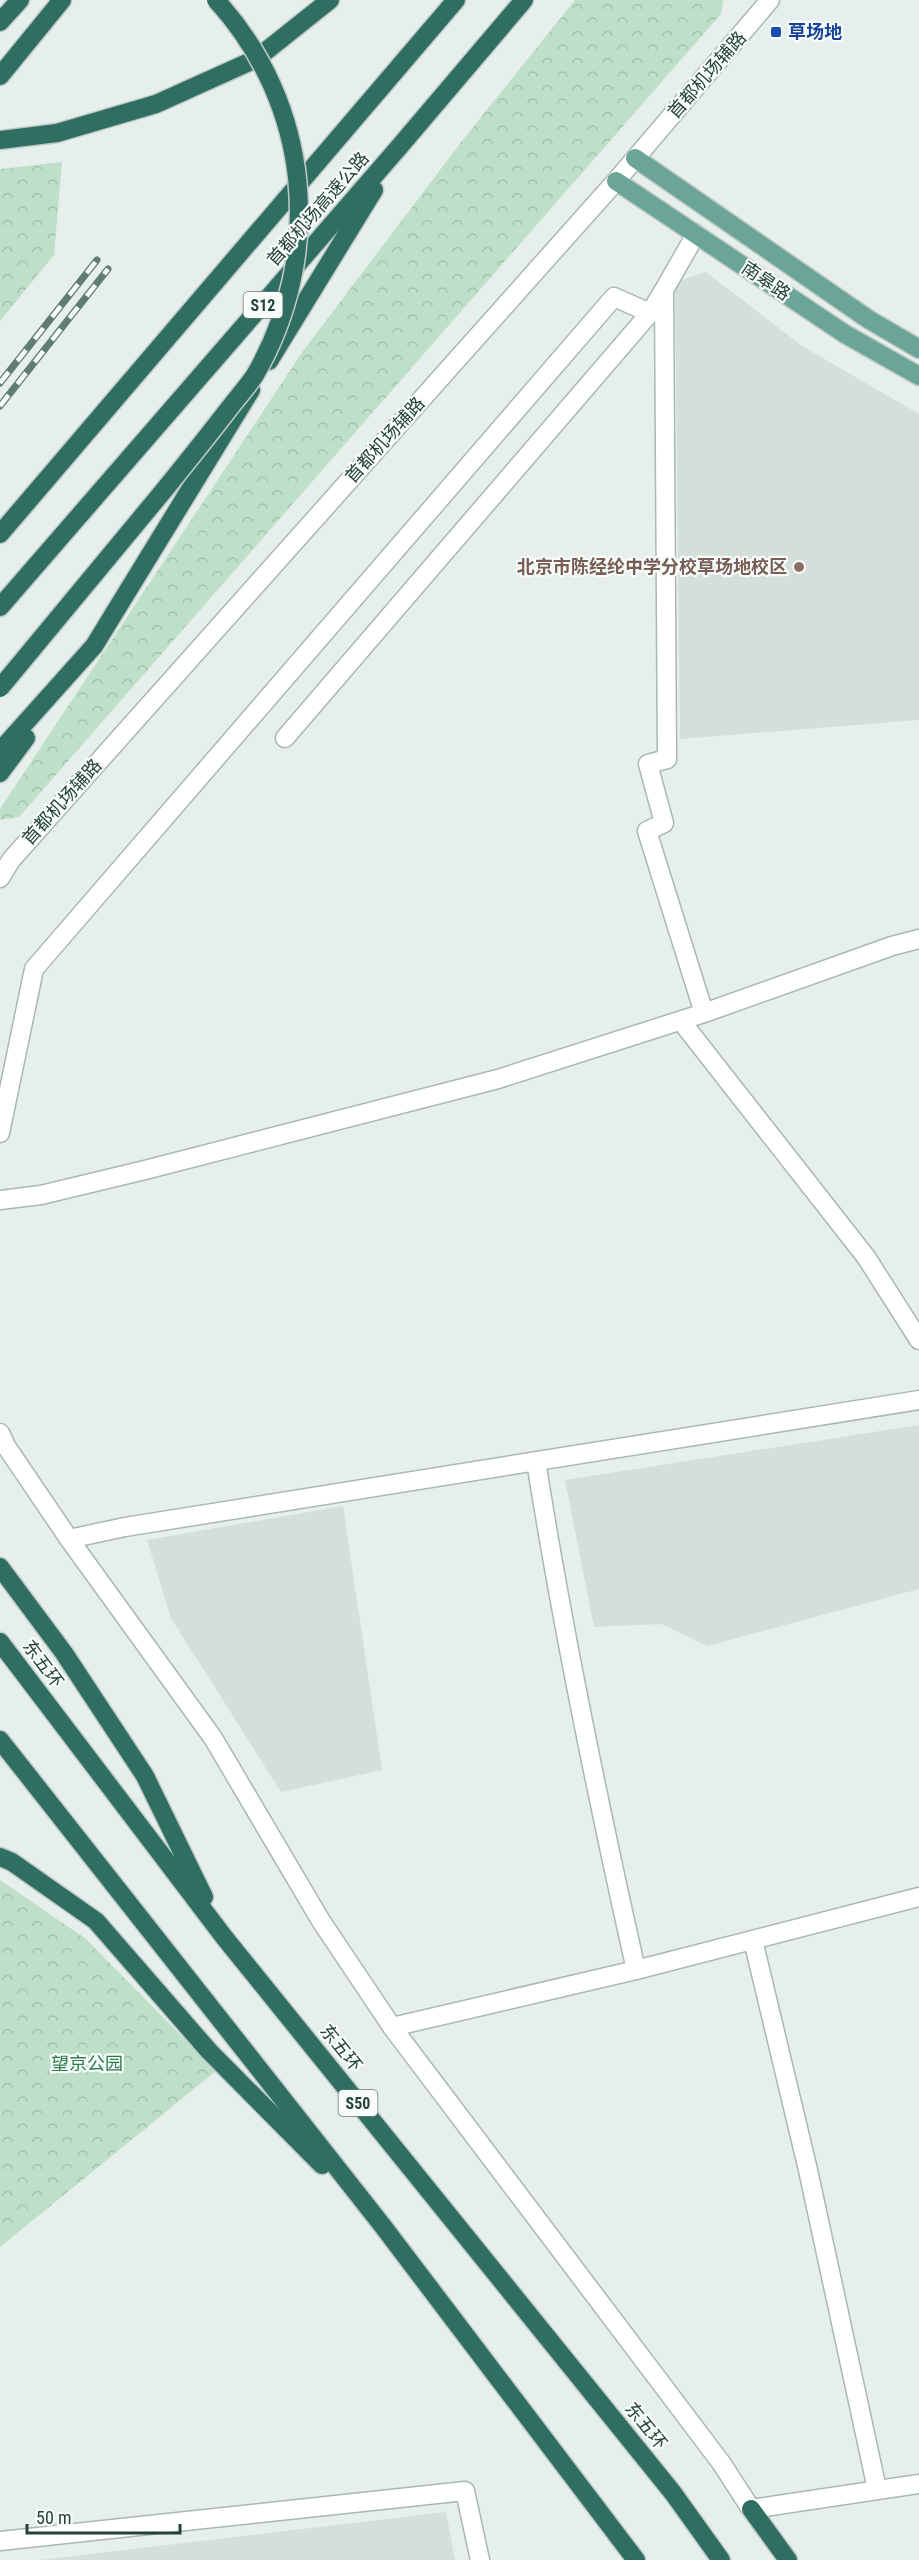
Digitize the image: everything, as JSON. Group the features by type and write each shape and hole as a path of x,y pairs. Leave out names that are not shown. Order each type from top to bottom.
{"highway":[{"path":"0,22 21,0"},
{"path":"0,76 62,0"},
{"path":"0,688 196,452 254,375 276,330 291,282 297,247 298,172 290,134 273,84 253,49 216,0"},
{"path":"0,140 57,133 156,104 256,59 330,0"},
{"name":"首都机场高速公路","path":"0,534 456,0"},
{"name":"首都机场高速公路","path":"0,607 524,0"},
{"path":"0,773 94,646 400,146"},
{"path":"0,751 94,646"},
{"path":"0,1568 64,1653 145,1776 224,1936"},
{"name":"东五环","path":"0,1642 224,1936 673,2493 721,2560"},
{"path":"0,1740 382,2225 636,2560"},
{"path":"0,1857 96,1921 209,2051 382,2225"},
{"path":"752,2509 788,2560"}],"main road":[{"name":"南皋路","path":"635,158 868,319 919,349"},
{"name":"南皋路","path":"616,181 845,334 919,376"}],"street":[{"name":"首都机场辅路","path":"0,878 11,860 616,181 770,0"},
{"path":"285,738 650,313 696,234"},
{"path":"664,290 667,759 648,764 664,824 647,831 704,1013"},
{"path":"0,1133 34,969 614,297 650,313"},
{"path":"0,1200 40,1195 110,1178 475,1084 681,1021 892,946 919,939"},
{"path":"681,1021 866,1257 919,1340"},
{"path":"69,1539 125,1527 919,1400"},
{"path":"0,1433 6,1446 69,1539 213,1738 321,1921 392,2027 722,2464 752,2509 919,2484"},
{"path":"536,1461 553,1572 591,1770 636,1970"},
{"path":"392,2027 636,1970 919,1898"},
{"path":"753,1940 808,2170 877,2489"},
{"path":"0,2541 465,2491 480,2560"}],"shaded area":[{"name":"北京市陈经纶中学分校草场地校区","path":"706,272 802,346 919,414 919,720 680,739 675,282"},
{"path":"919,1425 919,1589 707,1646 661,1624 594,1627 565,1480"},
{"path":"343,1506 382,1770 281,1792 171,1618 147,1540"},
{"path":"446,2512 455,2560 40,2560"}],"green space":[{"path":"575,0 723,0 721,14 19,817 0,820 0,809 303,351 465,137"},
{"path":"62,162 54,255 0,321 0,169"},
{"name":"望京公园","path":"0,1880 86,1939 216,2071 0,2247"}],"railway":[{"path":"0,383 97,260"},
{"path":"0,406 108,269"}],"place":[{"name":"草场地","path":"776,32"},
{"name":"北京市陈经纶中学分校草场地校区","path":"799,567"}]}
